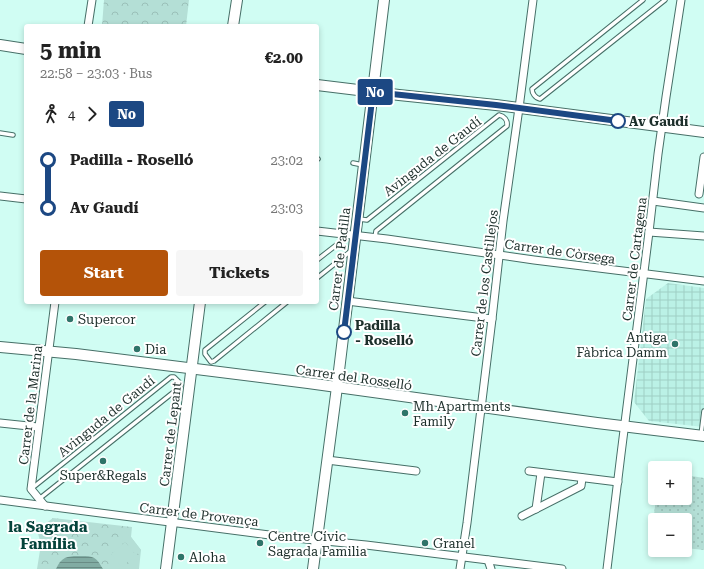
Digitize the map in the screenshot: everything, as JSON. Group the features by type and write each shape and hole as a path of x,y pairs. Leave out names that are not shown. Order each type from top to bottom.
{"main road":[{"path":"233,24 237,0"},
{"name":"Carrer de Padilla","path":"313,569 337,387 353,249 352,235 357,219 384,0"},
{"path":"0,45 24,48"},
{"path":"319,85 496,105 704,132"},
{"name":"Carrer de Lepant","path":"166,569 200,304"},
{"name":"Carrer del Rosselló","path":"0,347 76,354 192,368 625,427 702,436"}],"street":[{"path":"88,24 92,0"},
{"name":"Carrer de los Castillejos","path":"460,569 467,523 499,255 533,0"},
{"name":"Carrer de Cartagena","path":"607,569 662,127 681,0"},
{"path":"699,194 704,157"},
{"path":"0,196 24,199"},
{"path":"653,201 704,208"},
{"name":"Carrer de Còrsega","path":"319,231 704,282"},
{"path":"649,232 704,236"},
{"path":"347,301 492,319"},
{"name":"Carrer de la Marina","path":"31,489 55,304"},
{"path":"0,423 38,428"},
{"path":"327,460 416,471"},
{"path":"529,471 618,482"},
{"path":"536,509 541,473"},
{"path":"522,516 581,486 582,478"},
{"path":"31,489 45,506"},
{"name":"Carrer de Provença","path":"0,500 28,508 45,506 562,569"},
{"path":"488,560 491,569"}],"lane":[{"path":"643,0 532,88 534,95 540,99 665,0"},
{"name":"Avinguda de Gaudí","path":"357,219 367,220 499,115 505,118 508,124 507,126 376,231 375,238"},
{"path":"0,133 13,135"},
{"path":"353,163 364,165"},
{"path":"319,259 352,235"},
{"path":"319,276 353,249"},
{"path":"262,304 205,350 205,354 211,362 285,304"},
{"name":"Avinguda de Gaudí","path":"31,489 171,377 174,376 179,382 181,385 175,391 39,499"},
{"path":"702,436 704,411"}],"shaded area":[{"name":"Antiga Fàbrica Damm","path":"668,283 704,288 704,427 649,421 634,402 646,299"},
{"path":"72,556 89,556 98,561 103,569 56,569 58,564 64,558"}],"green space":[{"path":"104,0 189,0 186,24 102,24"},
{"path":"692,476 704,478 704,550 692,549 692,513 654,513 655,505 692,505"},
{"path":"53,518 132,527 131,537 141,550 139,569 37,569 41,544 37,530"},
{"path":"127,531 129,533 128,535 141,550 136,555 122,538"},
{"path":"125,542 136,555 122,567 111,554"}],"bus line":[{"name":"N0","path":"344,332 373,92 496,105 618,121"}],"place":[{"name":"Av Gaudí","path":"618,121"},
{"name":"Supercor","path":"70,319"},
{"name":"Padilla - Roselló","path":"344,332"},
{"name":"Antiga Fàbrica Damm","path":"675,344"},
{"name":"Dia","path":"137,349"},
{"name":"Mh Apartments Family","path":"405,413"},
{"name":"Super&Regals","path":"103,461"},
{"name":"Centre Cívic Sagrada Familia","path":"260,543"},
{"name":"Granel","path":"425,543"},
{"name":"Aloha","path":"181,557"}],"district":[{"name":"la Sagrada Família","path":"48,536"}]}
